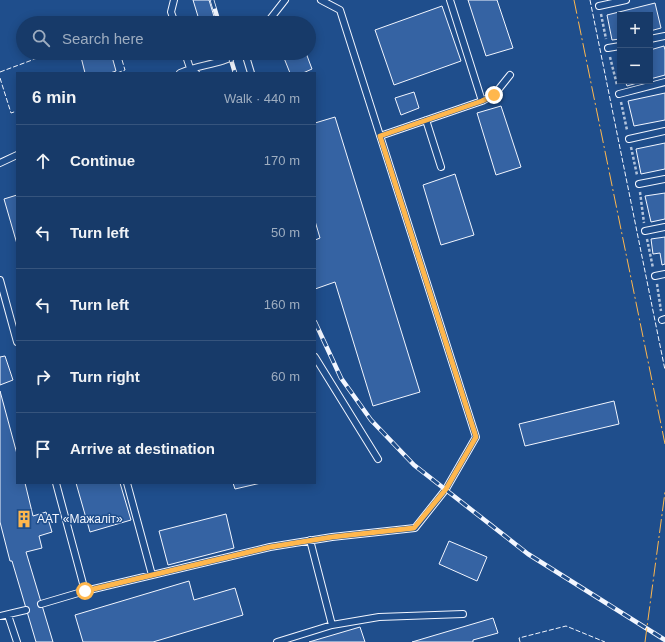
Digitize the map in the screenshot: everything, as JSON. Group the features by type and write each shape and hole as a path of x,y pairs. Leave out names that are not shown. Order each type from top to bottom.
{"lane":[{"path":"172,16 171,12 174,0"},
{"path":"272,16 285,0"},
{"path":"42,604 85,591 270,547 332,537 414,528 446,489 476,437 340,10 321,0"},
{"path":"450,0 482,101"},
{"path":"599,6 626,0"},
{"path":"653,38 665,36"},
{"path":"608,48 617,46"},
{"path":"187,60 190,68 195,72"},
{"path":"182,72 190,68 223,60"},
{"path":"247,60 251,72"},
{"path":"380,136 482,101 494,95 510,75"},
{"path":"620,94 665,82"},
{"path":"426,120 441,167"},
{"path":"629,139 665,131"},
{"path":"0,163 16,155"},
{"path":"639,184 665,179"},
{"path":"645,231 665,227"},
{"path":"655,276 665,274"},
{"path":"0,280 16,338"},
{"path":"316,359 378,459"},
{"path":"56,484 85,591"},
{"path":"127,484 152,575"},
{"path":"310,540 332,625"},
{"path":"0,616 26,610"},
{"path":"277,642 332,625 379,617 463,614"},
{"path":"8,615 16,642"}],"path":[{"path":"599,6 639,184 645,231 664,319"}],"building":[{"path":"193,0 209,0 214,16 198,16"},
{"path":"468,0 497,0 513,48 486,56"},
{"path":"655,3 661,28 653,30 653,12 619,12"},
{"path":"442,6 461,61 394,85 375,30"},
{"path":"617,12 617,39 612,40 607,15"},
{"path":"664,46 665,75 653,78 653,49"},
{"path":"82,60 113,60 116,71 113,72 85,72"},
{"path":"285,60 309,60 312,69 305,72 290,72"},
{"path":"414,92 419,108 401,115 395,98"},
{"path":"665,93 665,120 634,126 628,101"},
{"path":"501,106 521,167 496,175 477,113"},
{"path":"335,117 420,392 373,406 335,282 316,289 316,240 320,238 316,224 316,123"},
{"path":"665,143 665,169 641,174 636,149"},
{"path":"455,174 474,235 441,245 423,185"},
{"path":"665,193 665,219 651,222 645,196"},
{"path":"16,195 16,241 4,199"},
{"path":"665,237 665,264 662,265 660,253 653,254 651,239"},
{"path":"5,356 13,380 0,385 0,357"},
{"name":"ААТ «Мажаліт»","path":"0,391 16,450 16,484 25,484 33,516 46,512 52,532 39,536 42,548 26,552 53,642 36,642 12,561 10,561 0,522"},
{"path":"614,401 619,424 525,446 519,424"},
{"path":"76,484 120,484 131,520 90,532"},
{"path":"233,484 257,484 235,489"},
{"path":"226,514 234,548 168,565 159,531"},
{"path":"449,541 487,557 477,581 439,564"},
{"path":"189,581 194,600 235,588 243,615 153,642 83,642 75,615"},
{"path":"493,618 498,633 473,640 473,642 412,642"},
{"path":"360,627 365,642 309,642"}],"railway":[{"path":"212,0 217,16"},
{"path":"231,60 235,72"},
{"path":"316,324 341,378 371,420 414,465 528,554 665,640"}],"fence":[{"path":"590,0 665,370"},
{"path":"0,72 32,60"},
{"path":"120,72 125,70 122,60"},
{"path":"0,78 11,113 16,111"},
{"path":"520,642 519,638 566,626 605,642"}],"power":[{"path":"574,0 665,444"},
{"path":"645,642 665,492"}],"place":[{"name":"ААТ «Мажаліт»","path":"24,519"}],"route":[{"path":"85,591 270,547 332,537 414,528 446,489 476,437 380,136 482,101 494,95"}]}
